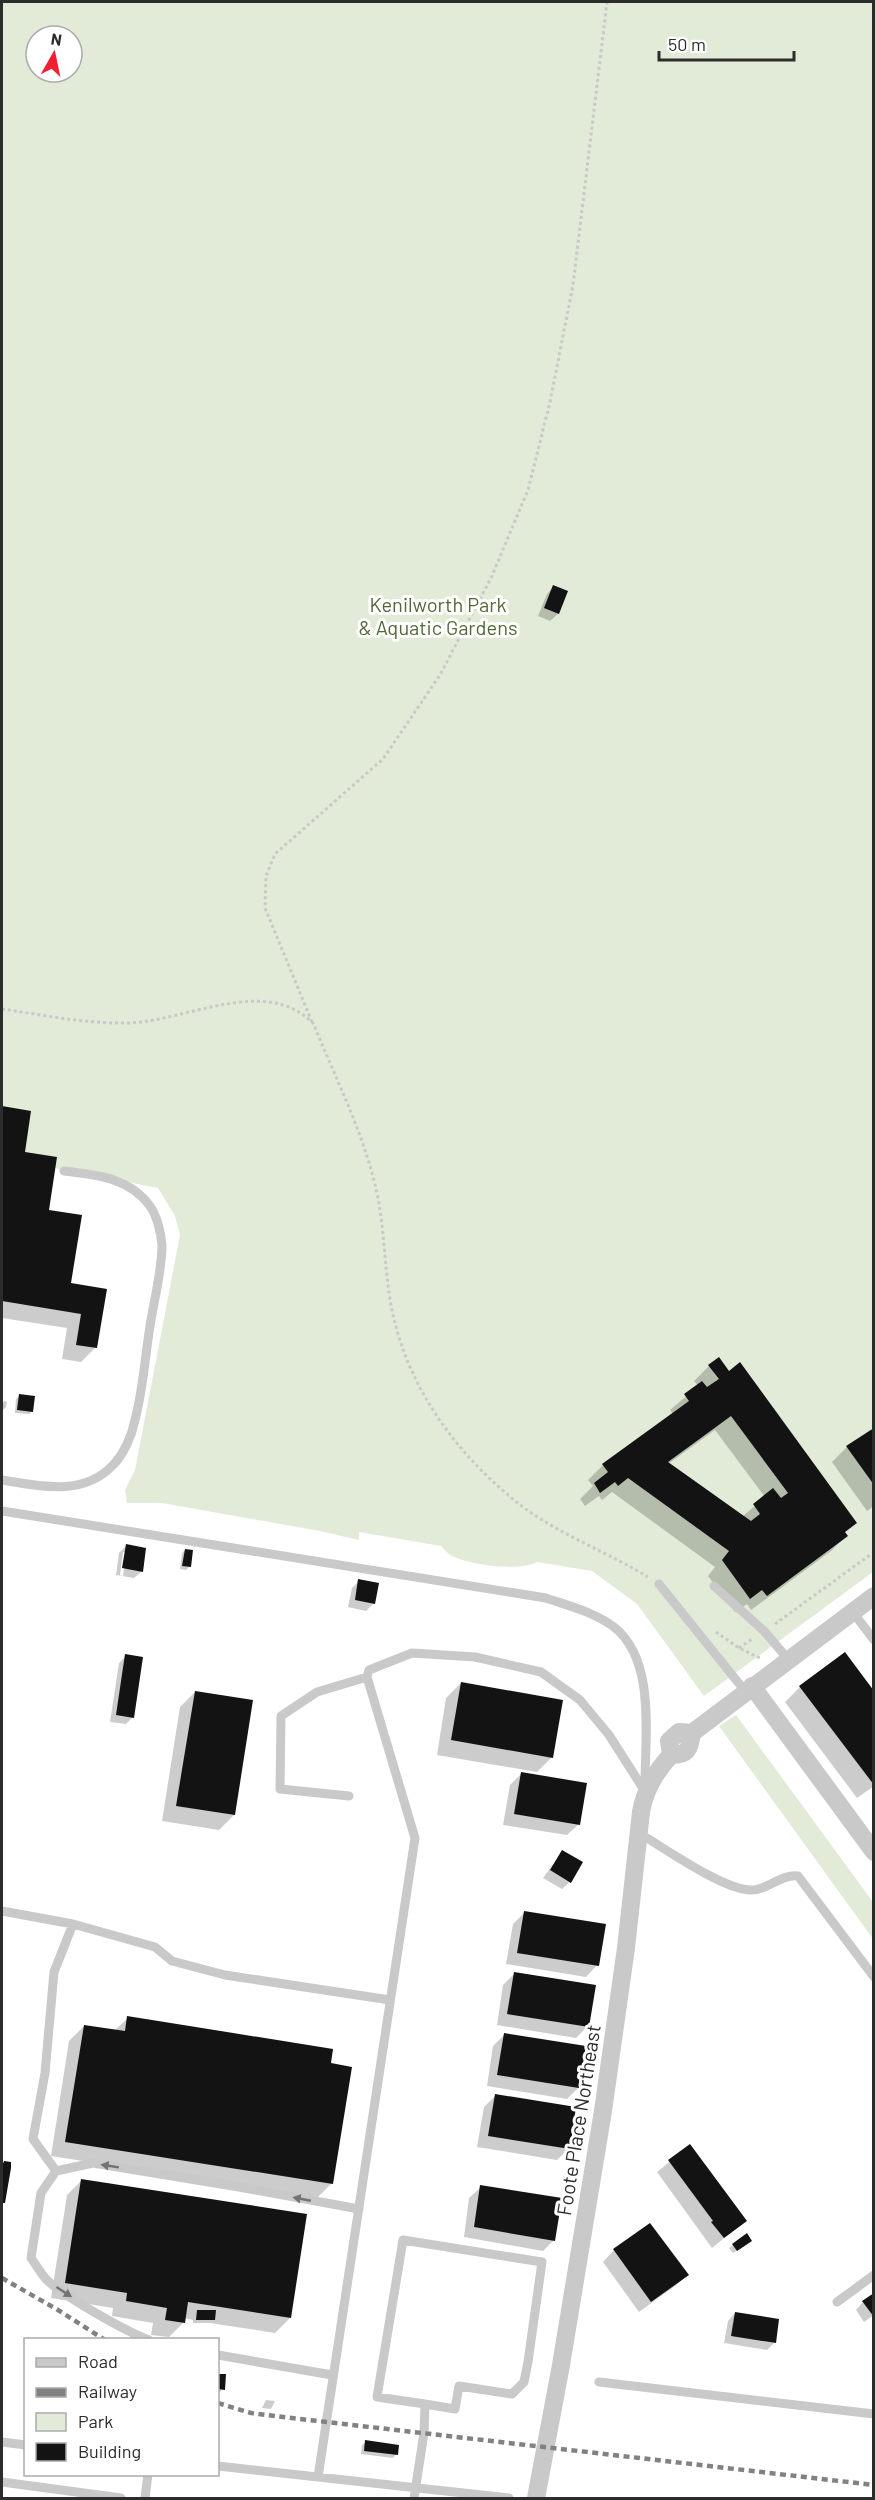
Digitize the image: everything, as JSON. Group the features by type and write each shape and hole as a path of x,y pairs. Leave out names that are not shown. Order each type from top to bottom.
{"street":[{"name":"Foote Place Northeast","path":"536,2499 561,2365 603,2110 646,1793 653,1777 670,1755 681,1755 689,1748 692,1733 873,1596"},
{"path":"749,1688 866,1827 873,1852"}],"lane":[{"path":"3,1481 63,1489 92,1480 114,1465 126,1446 135,1421 160,1263 162,1244 157,1221 150,1206 132,1188 108,1177 64,1171"},
{"path":"2,1510 546,1598 586,1611 615,1628 636,1655 644,1682 646,1793"},
{"path":"659,1584 749,1688"},
{"path":"714,1586 764,1631 788,1659"},
{"path":"852,1611 873,1640"},
{"path":"318,2477 415,1838 367,1677 369,1670 412,1653 475,1657 541,1672 580,1700 609,1735 646,1793"},
{"path":"349,1796 280,1789 281,1716 317,1692 367,1677"},
{"path":"639,1833 719,1880 746,1890 756,1890 789,1875 798,1876 873,1977"},
{"path":"2,1911 73,1924 155,1947 172,1961 225,1975 390,2000"},
{"path":"56,2171 33,2139 45,2073 54,1972 73,1924"},
{"path":"143,2338 132,2334 46,2279 31,2258 41,2193 56,2171 93,2163 359,2209"},
{"path":"403,2240 542,2262 524,2382 512,2394 459,2386 455,2409 426,2404 377,2397 403,2240"},
{"path":"837,2302 873,2275"},
{"path":"219,2355 332,2375"},
{"path":"599,2382 873,2414"},
{"path":"414,2499 426,2404"},
{"path":"2,2442 24,2445"},
{"path":"219,2466 509,2499"},
{"path":"145,2499 148,2476"},
{"path":"2,2482 121,2499"}],"path":[{"path":"607,2 573,285 550,402 528,490 491,578 434,684 383,759 275,854 266,876 265,908 363,1141 382,1221 395,1323 411,1371 430,1405 450,1435 476,1466 529,1512 659,1584"},
{"path":"2,1009 102,1023 131,1023 163,1020 242,1002 260,1001 280,1003 296,1009 313,1023"},
{"path":"772,1626 873,1552"},
{"path":"709,1626 739,1648 762,1659"},
{"path":"739,1648 755,1637"}],"green space":[{"name":"Kenilworth Park & Aquatic Gardens","path":"2,2 873,2 873,1572 704,1696 637,1604 592,1571 537,1562 519,1567 482,1564 452,1556 441,1546 359,1532 359,1540 162,1503 127,1503 125,1490 135,1470 180,1235 175,1216 158,1188 2,1158"},
{"path":"736,1715 873,1902 873,1939 719,1726"}],"building":[{"path":"553,585 568,591 559,614 544,608"},
{"path":"2,1106 31,1111 25,1152 57,1157 49,1210 82,1215 71,1283 107,1289 97,1348 76,1345 81,1314 2,1301"},
{"path":"719,1357 729,1371 740,1362 857,1523 845,1532 848,1536 767,1596 762,1590 750,1599 722,1560 729,1551 628,1478 618,1486 615,1482 600,1493 594,1483 608,1472 602,1464 689,1401 684,1394 702,1381 707,1387 719,1379 708,1365","holes":["731,1416 788,1493 781,1498 773,1488 753,1504 760,1514 751,1521 668,1462"]},
{"path":"19,1394 35,1396 33,1412 17,1410"},
{"path":"874,1428 874,1485 846,1446"},
{"path":"126,1544 146,1548 143,1572 122,1568"},
{"path":"185,1549 193,1550 191,1567 182,1566"},
{"path":"358,1579 379,1583 375,1604 355,1600"},
{"path":"845,1652 874,1691 874,1785 799,1686"},
{"path":"125,1654 143,1657 134,1718 116,1715"},
{"path":"461,1682 563,1700 553,1758 451,1740"},
{"path":"195,1691 253,1700 235,1815 176,1806"},
{"path":"521,1772 587,1783 580,1825 514,1814"},
{"path":"562,1850 583,1862 571,1883 550,1870"},
{"path":"524,1911 606,1924 599,1966 517,1953"},
{"path":"514,1972 596,1985 589,2027 507,2014"},
{"path":"127,2016 333,2049 331,2063 352,2067 333,2184 65,2142 84,2025 125,2031"},
{"path":"504,2033 586,2046 579,2088 497,2075"},
{"path":"495,2094 576,2107 570,2149 488,2136"},
{"path":"690,2144 747,2221 724,2238 668,2160"},
{"path":"4,2161 11,2162 11,2168 5,2203 2,2203 2,2166"},
{"path":"81,2179 307,2214 291,2318 188,2302 185,2323 165,2320 167,2308 126,2301 127,2293 65,2283"},
{"path":"480,2185 562,2198 555,2241 474,2227"},
{"path":"650,2223 689,2275 651,2302 613,2249"},
{"path":"747,2233 752,2241 737,2251 732,2244"},
{"path":"874,2293 874,2317 862,2301"},
{"path":"197,2310 216,2310 215,2320 196,2320"},
{"path":"735,2312 779,2319 776,2343 731,2336"},
{"path":"219,2374 226,2374 225,2390 219,2389"},
{"path":"365,2440 399,2445 398,2455 364,2451"}],"railway":[{"path":"2,2278 102,2338"},
{"path":"219,2403 251,2413 874,2485"}]}
